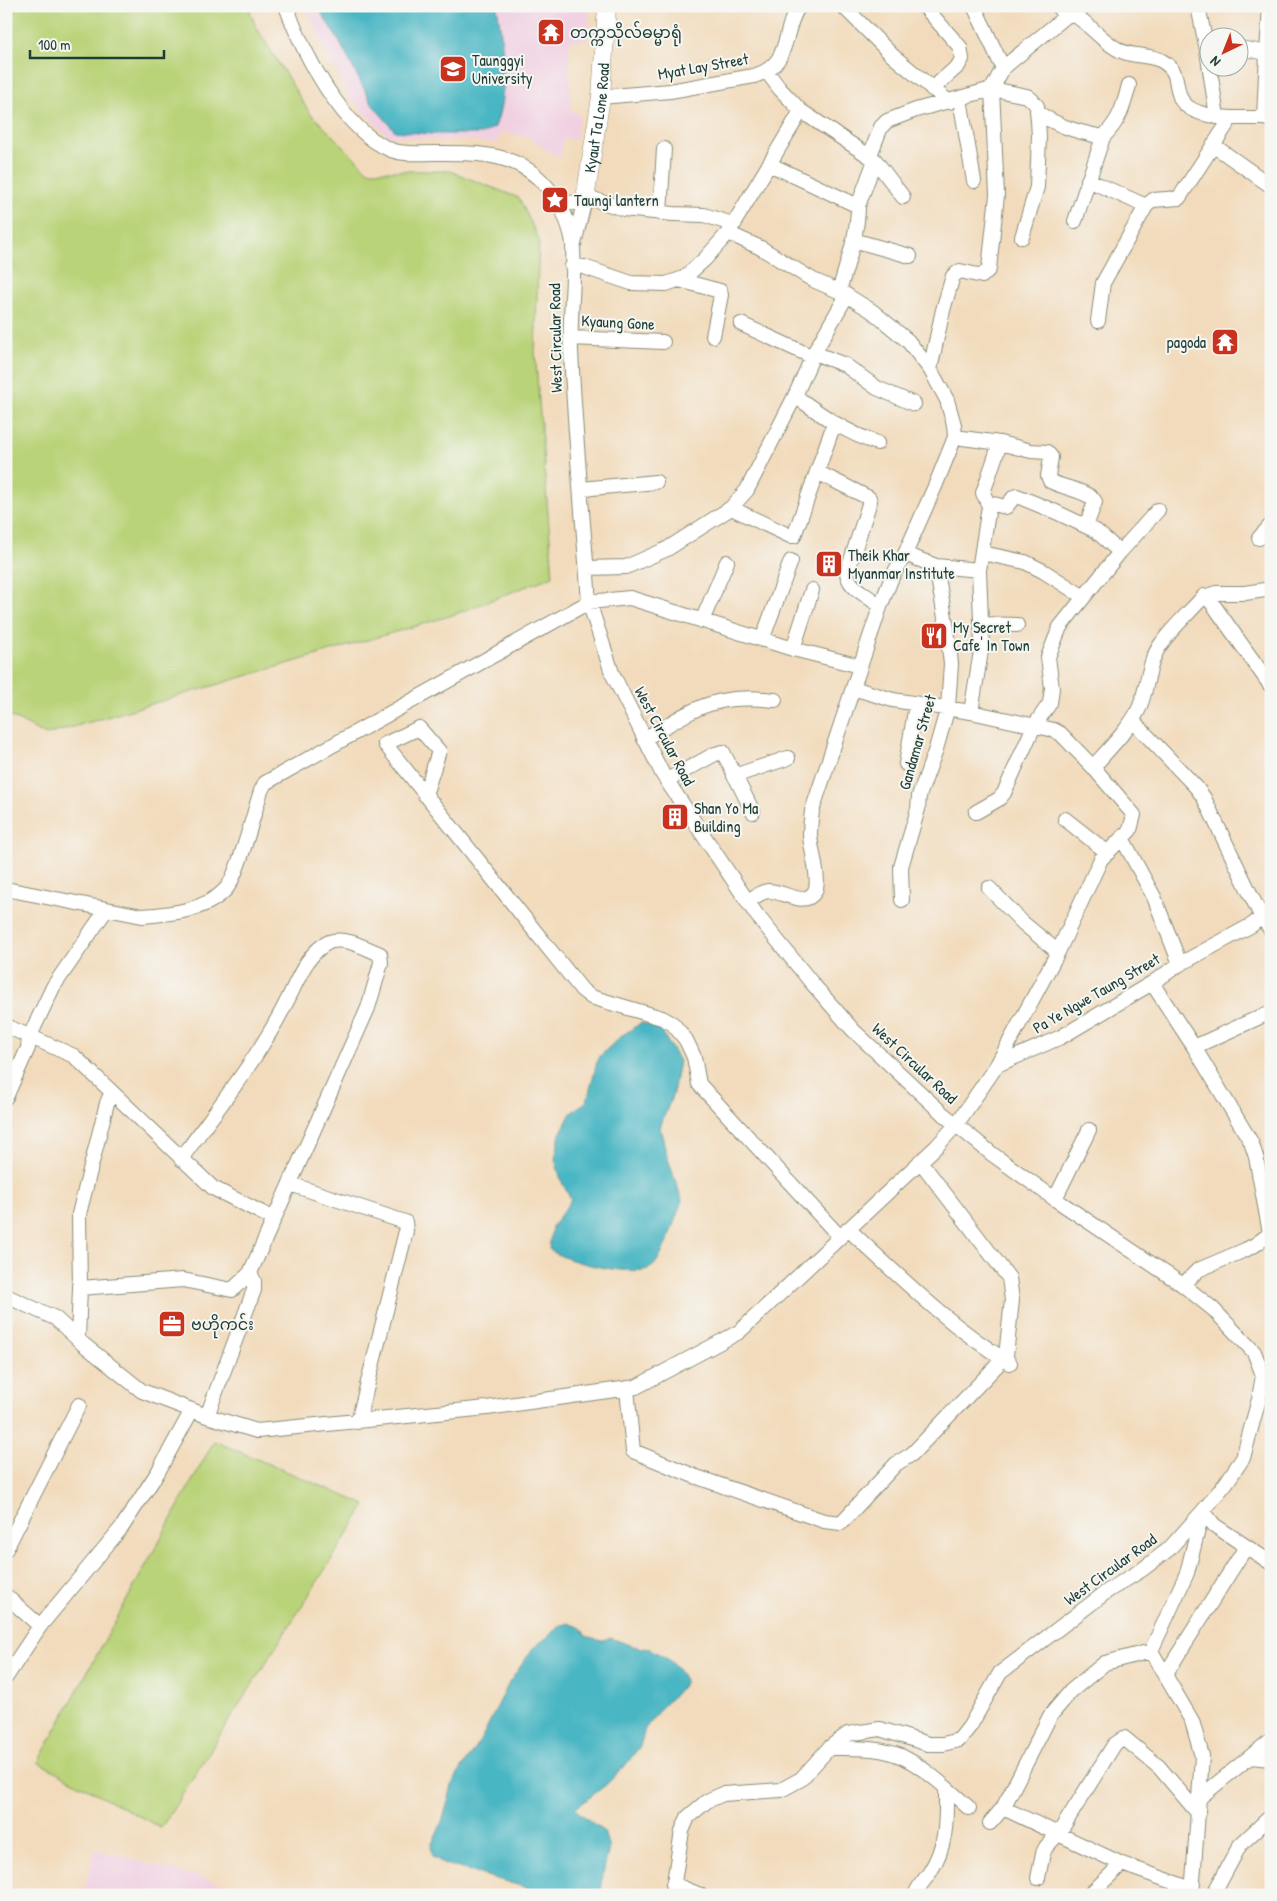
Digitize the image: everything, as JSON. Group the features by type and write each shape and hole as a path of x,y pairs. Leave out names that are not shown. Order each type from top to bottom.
{"main road":[{"name":"Kyaut Ta Lone Road","path":"585,199 601,97 607,6"}],"street":[{"name":"West Circular Road","path":"286,6 294,29 314,69 335,102 374,141 392,150 406,153 474,154 500,157 521,165 538,176 558,200 573,244 571,338 589,602 612,673 644,739 667,780 748,902 811,982 853,1030 912,1087 992,1154 1183,1285 1213,1309 1254,1352 1267,1377 1243,1458 1203,1511 1169,1549 1143,1569 1109,1590 1000,1674 970,1726 959,1740 943,1744 928,1744 880,1729 848,1734 830,1748 801,1779 781,1790 723,1794 707,1801 688,1817 682,1831 672,1889"},
{"name":"Myat Lay Street","path":"601,97 670,91 767,72 778,60 794,13 799,6"},
{"path":"843,6 893,56 932,89 955,100"},
{"path":"924,6 960,48 962,59 958,66 932,89"},
{"path":"974,6 1003,68"},
{"path":"1198,6 1203,28"},
{"path":"930,369 953,276 960,271 982,276 989,269 997,195 992,89 1003,68 1062,11 1079,17 1112,46 1123,52 1160,60 1171,68 1177,77 1180,98 1186,105 1206,116 1267,119 1270,6"},
{"path":"1250,50 1269,53"},
{"path":"767,72 801,111 872,157 903,197"},
{"path":"1098,321 1103,283 1146,206 1153,200 1179,198 1213,145 1224,118 1215,78"},
{"path":"1075,221 1103,137 1121,114 1129,85"},
{"path":"587,568 626,567 667,549 731,508 747,490 796,396 813,355 843,293 858,206 881,126 916,110 992,89 1027,96 1037,106 1039,136 1037,187 1022,237"},
{"path":"955,100 974,181"},
{"path":"572,266 584,267 631,283 666,284 679,280 705,259 732,228 801,111"},
{"path":"1037,112 1053,124 1079,133 1103,137"},
{"path":"1213,145 1271,186"},
{"path":"660,213 664,149"},
{"path":"769,164 858,206"},
{"path":"1088,180 1146,206"},
{"path":"573,244 585,199"},
{"path":"558,200 571,203 593,199 624,209 704,215 729,223 732,228 761,248 813,280 843,293 872,311 908,341 930,369 947,400 954,425 955,436 905,554 892,577 880,607 812,811 810,835 816,881 815,890 810,896 802,899 770,891 760,893 748,902"},
{"path":"852,240 910,256"},
{"path":"679,280 720,291 721,295 713,336"},
{"path":"741,324 813,355 846,365 877,388 914,404"},
{"name":"Kyaung Gone","path":"571,338 663,342"},
{"path":"796,396 834,424 877,443"},
{"path":"731,508 790,536 794,536 834,424"},
{"path":"955,436 1050,454 1048,476 1050,481 1064,488 1089,494 1093,498 1095,502 1086,526"},
{"path":"971,712 982,645 979,570 989,503 983,494 1000,443"},
{"path":"817,472 869,498 870,501 847,573 850,582 870,596 880,607"},
{"path":"581,489 656,482"},
{"path":"989,503 1006,507 1017,496 1096,531 1120,552"},
{"path":"976,812 999,799 1004,793 1034,726 1045,711 1051,695 1052,681 1048,663 1051,647 1060,627 1120,552 1158,510"},
{"path":"1259,538 1271,526"},
{"path":"982,553 1025,562 1084,597"},
{"path":"905,554 936,566 979,570"},
{"path":"762,640 791,561"},
{"path":"702,621 727,562"},
{"name":"Gandamar Street","path":"902,900 901,867 918,809 919,796 936,749 948,707 951,664 948,628 936,566"},
{"path":"1093,767 1133,719 1139,709 1147,687 1152,662 1160,645 1204,596 1216,593 1245,593 1271,589"},
{"path":"793,649 812,590"},
{"path":"1208,596 1271,686"},
{"path":"6,889 142,916 165,914 209,902 228,888 261,791 266,783 589,602 630,598 762,640 860,666"},
{"path":"981,624 1017,625"},
{"path":"6,1296 56,1318 78,1339 142,1391 207,1416 257,1431 487,1408 627,1389 636,1387 739,1332 956,1125 997,1065 1058,952 1101,860 1130,830 1134,815 1093,767 1061,734 1048,728 948,707 916,705 852,688"},
{"path":"644,739 698,708 717,701 747,698 775,700"},
{"path":"906,764 916,705"},
{"path":"1133,719 1204,798 1266,912 1271,930"},
{"path":"425,795 438,751 419,728 384,744 425,795 582,990 591,997 662,1018 673,1024 686,1040 694,1057 699,1084 844,1233 936,1309 991,1352 1007,1361"},
{"path":"667,780 722,752 727,758 734,776 753,812"},
{"path":"734,776 788,758"},
{"path":"1066,819 1108,853"},
{"path":"1122,838 1154,897 1180,964"},
{"path":"989,888 1023,923 1058,952"},
{"path":"6,1097 28,1048 29,1038 53,987 106,910"},
{"name":"Pa Ye Ngwe Taung Street","path":"997,1065 1061,1037 1152,983 1180,964 1252,925 1266,912"},
{"path":"80,1288 184,1280 232,1290 250,1273 368,1008 381,963 380,954 344,940 330,942 319,949 300,972 264,1044 181,1159"},
{"path":"1152,983 1194,1047 1251,1142 1256,1157 1270,1233 1255,1245 1198,1270 1183,1285"},
{"path":"1194,1047 1271,1012"},
{"path":"6,1026 29,1038 74,1056 213,1188 274,1219"},
{"path":"78,1339 80,1288 79,1214 107,1103 112,1092"},
{"path":"1055,1199 1089,1130"},
{"path":"920,1161 1009,1278 1012,1300 1007,1361"},
{"path":"290,1184 406,1222 406,1231 358,1422"},
{"path":"207,1416 254,1290 254,1281 250,1273"},
{"path":"627,1389 633,1451 694,1476 824,1521 841,1523 896,1464 912,1454 1007,1361"},
{"path":"6,1549 79,1405"},
{"path":"6,1677 40,1626 122,1528 158,1472 192,1410"},
{"path":"1203,1511 1214,1525 1271,1563"},
{"path":"1152,1651 1187,1573 1203,1511"},
{"path":"1165,1675 1246,1547"},
{"path":"6,1596 40,1626"},
{"path":"1003,1808 1189,1893 1202,1756 1192,1721 1152,1651"},
{"path":"990,1823 1003,1808 1050,1716 1071,1691 1105,1663 1152,1651"},
{"path":"1038,1878 1046,1847 1059,1833 1114,1745 1124,1738 1159,1767 1198,1813"},
{"path":"1199,1798 1271,1740"},
{"path":"830,1748 873,1749 896,1754 926,1771 969,1808"},
{"path":"1250,1757 1271,1759"},
{"path":"915,1895 942,1849 946,1834 946,1788"},
{"path":"1213,1895 1240,1845 1271,1816"},
{"path":"1089,1895 1122,1864"},
{"path":"672,1889 700,1895"}],"shaded area":[{"name":"Taunggyi University","path":"304,6 590,6 588,40 569,41 571,111 580,114 576,140 563,138 560,158 529,138 502,132 497,143 388,136 350,98"},
{"path":"95,1849 265,1895 83,1895"}],"green space":[{"path":"6,6 248,6 255,25 309,112 368,171 450,171 519,198 539,240 535,352 553,576 453,615 46,735 6,714"},
{"path":"214,1441 366,1505 161,1828 38,1762"}],"water":[{"path":"317,6 497,6 503,52 503,83 502,98 495,127 482,134 432,134 395,131 372,104 339,41"},
{"path":"641,1023 659,1027 679,1061 673,1094 660,1127 667,1156 682,1200 661,1255 652,1267 644,1270 616,1270 568,1259 549,1249 552,1227 571,1200 561,1180 555,1159 560,1134 571,1113 587,1101 598,1058 621,1036"},
{"path":"568,1623 581,1628 586,1636 602,1641 611,1638 632,1646 650,1649 668,1659 678,1668 685,1680 682,1687 659,1710 645,1729 640,1746 625,1766 607,1784 575,1809 604,1832 609,1848 603,1874 601,1895 552,1895 445,1864 433,1857 431,1846 443,1819 453,1782 481,1739 509,1683 533,1648 549,1636 558,1626"}],"place":[{"name":"တက္ကသိုလ်ဓမ္မာရုံ","path":"551,32"},
{"name":"Taunggyi University","path":"453,69"},
{"name":"Taungi lantern","path":"555,200"},
{"name":"pagoda","path":"1225,342"},
{"name":"Theik Khar Myanmar Institute","path":"829,564"},
{"name":"My Secret Cafe' In Town","path":"934,636"},
{"name":"Shan Yo Ma Building","path":"675,817"},
{"name":"ဗဟိုကင်း","path":"172,1324"}]}
